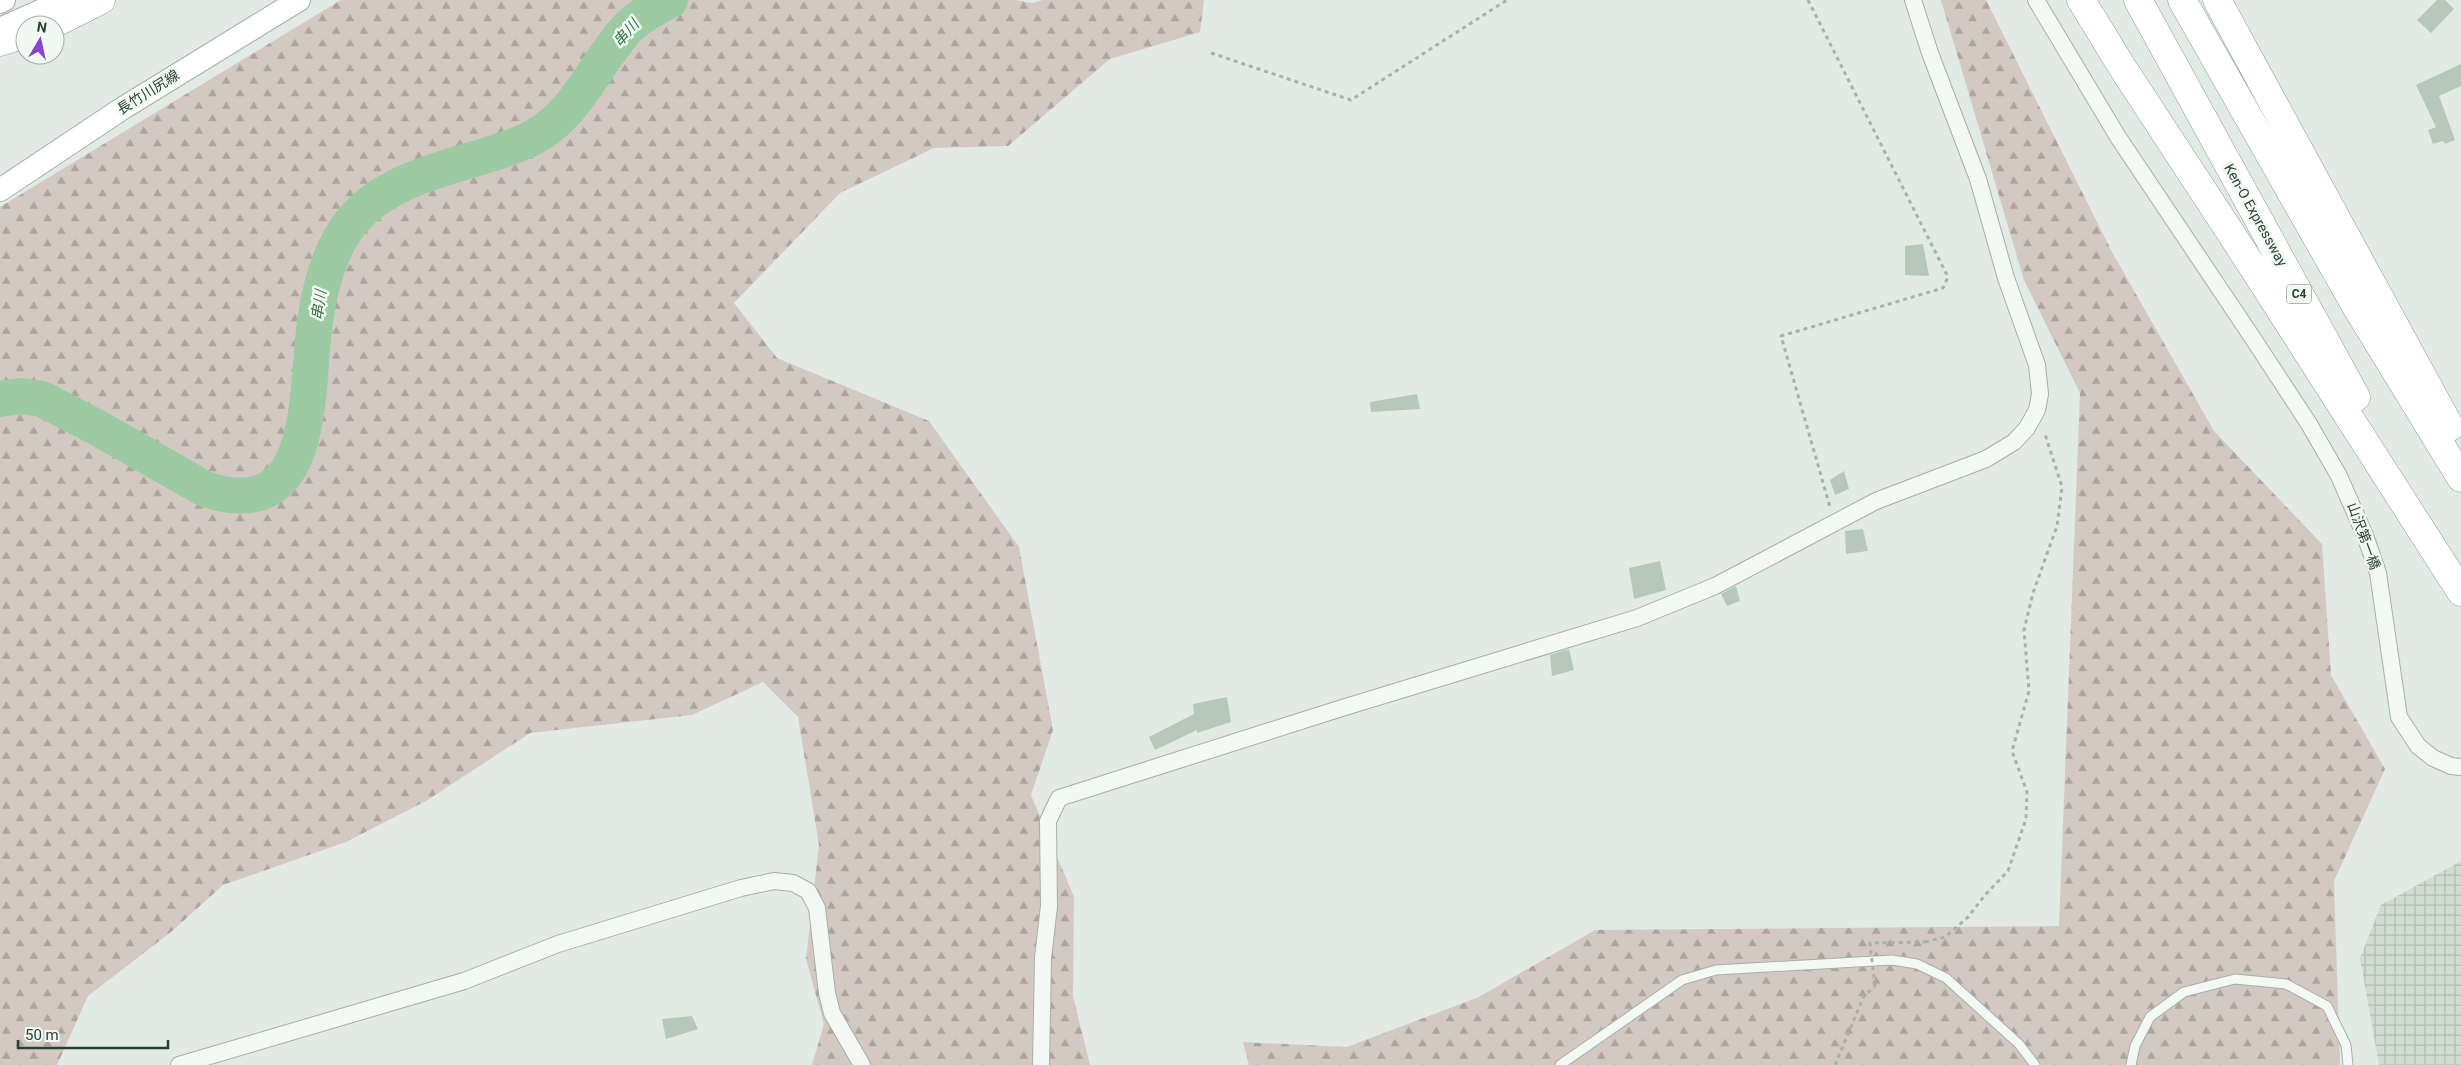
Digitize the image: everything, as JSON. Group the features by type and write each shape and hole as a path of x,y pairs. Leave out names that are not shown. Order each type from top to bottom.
{"highway":[{"path":"65,18 101,0"},
{"path":"2081,0 2185,166 2249,261 2461,592"},
{"name":"Ken-O Expressway","path":"2138,0 2461,587"},
{"path":"2182,0 2357,308 2461,478"},
{"path":"2218,0 2461,444"},
{"path":"0,42 15,37"}],"main road":[{"path":"0,2 4,0"},
{"path":"0,30 65,0"},
{"name":"長竹川尻線","path":"0,190 120,110 299,0"}],"street":[{"path":"1041,1065 1043,958 1048,906 1048,820 1059,798 1637,618 1716,586 1876,501 2001,452 2027,428 2037,410 2040,394 2037,364 2006,278 1978,179 1930,53 1913,0"},
{"name":"山沢第一橋","path":"2036,0 2118,136 2274,371 2339,476 2366,538 2383,598 2395,701 2399,717 2418,746 2433,758 2451,766 2461,767"},
{"path":"180,1065 464,982 558,944 742,888 774,881 793,883 808,891 817,908 826,993 832,1013 862,1065"}],"lane":[{"path":"1560,1065 1682,980 1716,970 1892,960 1916,964 1946,978 2019,1044 2034,1065"},
{"path":"2131,1065 2135,1046 2150,1017 2184,992 2235,979 2286,984 2327,1006 2346,1045 2348,1065"}],"path":[{"path":"1212,53 1351,100 1506,0"},
{"path":"1808,0 1948,277 1943,288 1781,336 1835,522"},
{"path":"1836,1065 1864,996 1875,986 1870,943 1925,942 1945,937 2008,871 2026,819 2027,792 2012,751 2029,691 2024,630 2033,593 2057,526 2062,487 2037,410"}],"shaded area":[{"path":"2461,861 2461,1065 2379,1065 2360,958 2381,905"}],"green space":[{"path":"341,0 1015,0 1033,3 1043,0 1204,0 1200,32 1110,59 1008,146 934,148 840,193 734,303 777,358 929,421 1019,547 1053,730 1031,795 1074,897 1073,996 1090,1065 812,1065 824,1024 806,959 819,845 798,717 763,682 692,715 530,733 426,801 346,842 223,885 171,932 88,996 57,1065 0,1065 0,207"},
{"path":"1941,0 1986,0 2112,252 2214,431 2322,544 2331,675 2385,769 2334,881 2340,1065 1249,1065 1243,1042 1347,1047 1479,997 1595,930 2059,926 2080,393 2024,280"}],"building":[{"path":"2437,0 2445,0 2454,9 2431,33 2417,20"},
{"path":"2461,64 2461,86 2439,96 2455,140 2445,144 2443,141 2433,144 2428,130 2436,127 2416,85"},
{"path":"1923,244 1929,276 1905,275 1905,246"},
{"path":"1417,394 1420,409 1371,412 1370,402"},
{"path":"1844,471 1849,489 1835,495 1830,480"},
{"path":"1863,529 1868,551 1846,554 1845,531"},
{"path":"1660,561 1666,590 1634,599 1629,568"},
{"path":"1736,586 1740,601 1727,606 1721,594"},
{"path":"1569,649 1574,670 1552,676 1550,655"},
{"path":"1227,697 1231,722 1197,733 1197,730 1155,750 1149,737 1194,714 1193,704"},
{"path":"692,1016 698,1029 666,1039 662,1019"}],"waterway":[{"name":"串川","path":"0,399 21,396 42,399 96,427 205,489 242,496 268,489 287,472 299,446 306,416 315,322 321,290 335,249 356,217 376,199 398,186 423,175 502,151 526,141 543,131 558,120 571,106 614,44 631,25 670,0"}]}
